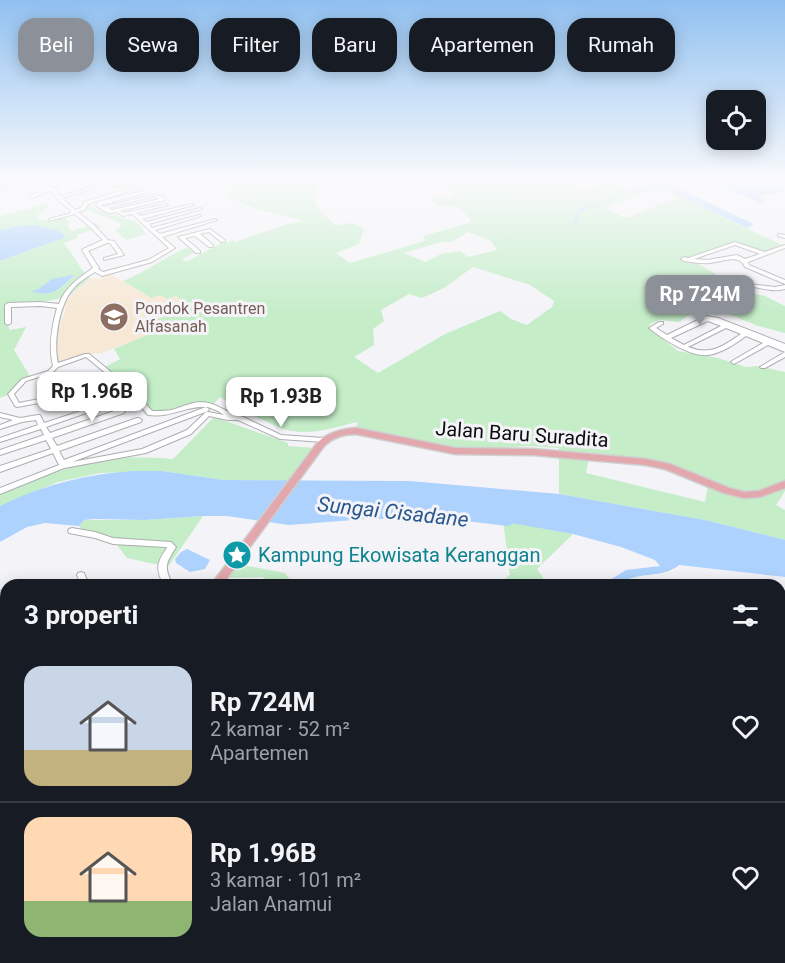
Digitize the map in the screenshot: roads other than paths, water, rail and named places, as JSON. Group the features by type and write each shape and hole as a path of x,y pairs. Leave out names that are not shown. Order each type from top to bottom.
{"main road":[{"name":"Jalan Baru Suradita","path":"321,444 339,432 352,431 455,451 533,452 646,462 667,466 727,491 744,495 760,494 785,484"},
{"path":"220,579 321,444"}],"street":[{"path":"91,225 106,241"},
{"path":"94,270 102,274 150,261 172,248 146,225"},
{"path":"152,229 167,225"},
{"path":"159,236 198,225"},
{"path":"182,238 210,230 223,241"},
{"path":"174,232 198,252"},
{"path":"196,234 211,246"},
{"path":"56,366 54,337 59,318 59,306 73,285 94,270 96,265 85,250 106,241 112,242 121,255 106,260"},
{"path":"763,253 735,243 687,259 707,262 736,257 745,261 747,266 785,282"},
{"path":"745,261 785,246"},
{"path":"742,286 753,284 779,290 785,287"},
{"path":"8,323 8,305 40,303 59,306"},
{"path":"668,337 709,317 785,350"},
{"path":"707,319 748,333 785,350"},
{"path":"661,323 652,328 696,352 709,353 748,333"},
{"path":"684,347 726,326"},
{"path":"734,362 770,342"},
{"path":"763,367 785,350"},
{"path":"112,376 53,398 19,406 11,394 24,380 50,372 56,366 87,355 131,391 150,413 159,414 206,403 218,407 235,421 278,440 321,444"},
{"path":"47,386 53,398"},
{"path":"0,440 110,402"},
{"path":"0,491 206,409"},
{"path":"0,453 122,411"},
{"path":"61,465 143,451 189,432 208,414 232,417"},
{"path":"0,415 20,420"},
{"path":"0,427 38,417 61,465"},
{"path":"0,469 139,420"},
{"path":"72,531 113,541 168,544 172,547 160,567 165,579"},
{"path":"81,575 83,579"}],"water":[{"path":"35,225 59,231 66,237 0,261 0,231"},
{"path":"74,276 59,289 50,293 30,291 37,290 52,279"},
{"path":"162,471 223,480 410,481 559,494 705,520 785,540 785,577 679,565 663,573 628,579 612,579 626,570 660,566 655,560 621,547 573,534 482,518 367,519 289,525 227,516 145,520 94,519 84,520 79,526 45,523 27,527 0,542 0,506 32,492 99,475"},
{"path":"187,549 210,560 205,569 190,572 176,563 175,559"}],"waterway":[{"name":"Sungai Cisadane","path":"465,517 508,522"}],"place":[{"name":"Pondok Pesantren Alfasanah","path":"114,317"},
{"name":"Kampung Ekowisata Keranggan","path":"237,555"}]}
